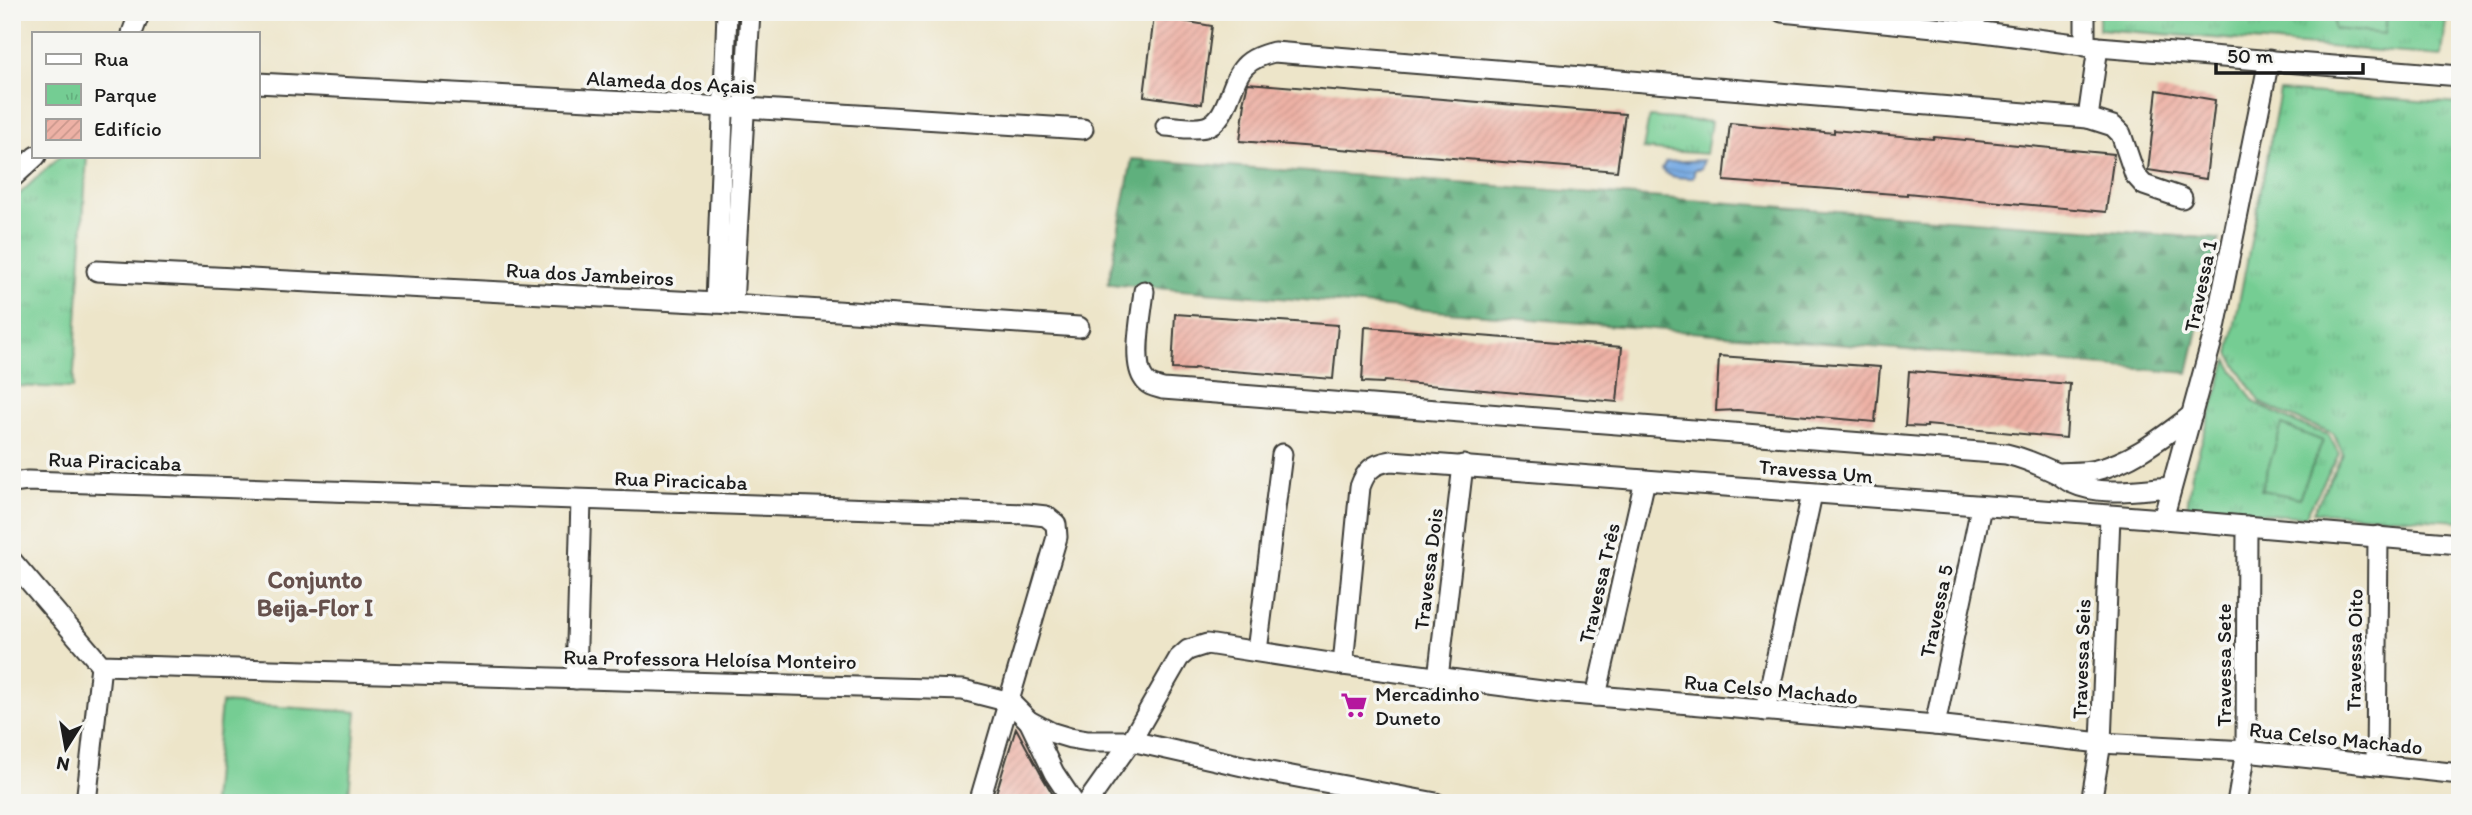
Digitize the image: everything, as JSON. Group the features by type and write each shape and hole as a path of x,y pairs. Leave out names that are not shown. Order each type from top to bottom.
{"street":[{"path":"132,32 140,12"},
{"path":"725,303 723,108 727,12"},
{"path":"725,303 746,108 750,12"},
{"path":"1782,12 1975,22 2091,47 2460,76"},
{"path":"2085,12 2091,47 2088,117"},
{"path":"1166,126 1192,128 1214,123 1244,66 1258,56 1273,52 2088,117 2113,126 2121,134 2135,175 2144,185 2182,198"},
{"name":"Travessa 1","path":"2163,519 2214,333 2269,60"},
{"name":"Alameda dos Açais","path":"259,83 746,108 1083,129"},
{"path":"12,178 34,158"},
{"name":"Rua dos Jambeiros","path":"97,271 725,303 1079,327"},
{"path":"1144,291 1138,362 1141,377 1148,384 1163,389 2006,454 2021,457 2057,473 2073,484 2092,489 2171,487"},
{"path":"2057,473 2094,471 2128,460 2192,415"},
{"path":"1257,651 1282,454"},
{"name":"Travessa Um","path":"1343,665 1360,486 1368,469 1391,461 2460,544"},
{"name":"Travessa Dois","path":"1438,678 1462,465"},
{"name":"Travessa Três","path":"1596,696 1646,480"},
{"name":"Rua Piracicaba","path":"12,483 1046,516 1056,524 1057,537 979,803"},
{"path":"1765,711 1812,494"},
{"path":"576,679 581,500"},
{"name":"Travessa 5","path":"1935,725 1981,507"},
{"name":"Travessa Seis","path":"2091,803 2101,743 2110,516"},
{"name":"Travessa Sete","path":"2237,803 2246,751 2247,526"},
{"name":"Travessa Oito","path":"2376,764 2378,536"},
{"path":"12,561 101,665 86,803"},
{"name":"Rua Celso Machado","path":"1087,803 1131,741 1179,658 1188,650 1207,644 1438,678 1596,696 1935,725 2101,743 2246,751 2460,774"},
{"name":"Rua Professora Heloísa Monteiro","path":"101,665 935,688 986,695 1010,702"},
{"path":"1010,702 1029,721 1050,732 1070,738 1088,741 1131,741 1265,771 1436,803"},
{"path":"1029,721 1054,773 1074,803"}],"green space":[{"path":"2099,12 2447,12 2442,56 2099,29"},
{"path":"2334,12 2387,12 2385,34 2334,29"},
{"path":"2280,91 2460,104 2460,521 2313,512 2343,454 2333,433 2261,403 2229,354"},
{"path":"1649,117 1711,122 1706,154 1643,149"},
{"path":"58,158 87,158 73,388 12,386 12,201"},
{"path":"1132,159 2219,239 2188,373 1108,284"},
{"path":"2227,360 2254,402 2296,423 2329,435 2339,454 2305,517 2187,507 2192,473"},
{"path":"2282,425 2323,441 2299,498 2261,490"},
{"path":"221,703 357,712 348,803 212,803"}],"water":[{"path":"1704,160 1701,169 1695,169 1693,178 1672,176 1662,169 1666,162"}],"building":[{"path":"1154,16 1212,26 1202,104 1144,96"},
{"path":"1248,83 1625,114 1617,171 1240,141 1243,103"},
{"path":"2157,90 2215,100 2206,179 2148,170"},
{"path":"1730,123 1834,133 1834,130 1934,137 2114,154 2106,212 1907,193 1724,181"},
{"path":"1175,314 1338,325 1333,379 1194,368 1172,369"},
{"path":"1365,327 1622,347 1617,402 1384,381 1362,382"},
{"path":"1719,356 1880,367 1875,422 1737,410 1716,411"},
{"path":"1909,371 2070,384 2066,438 1927,425 1905,426"},
{"path":"1016,728 1043,778 1058,803 993,803"}],"place":[{"name":"Mercadinho Duneto","path":"1354,705"}],"district":[{"name":"Conjunto Beija-Flor I","path":"315,593"}]}
